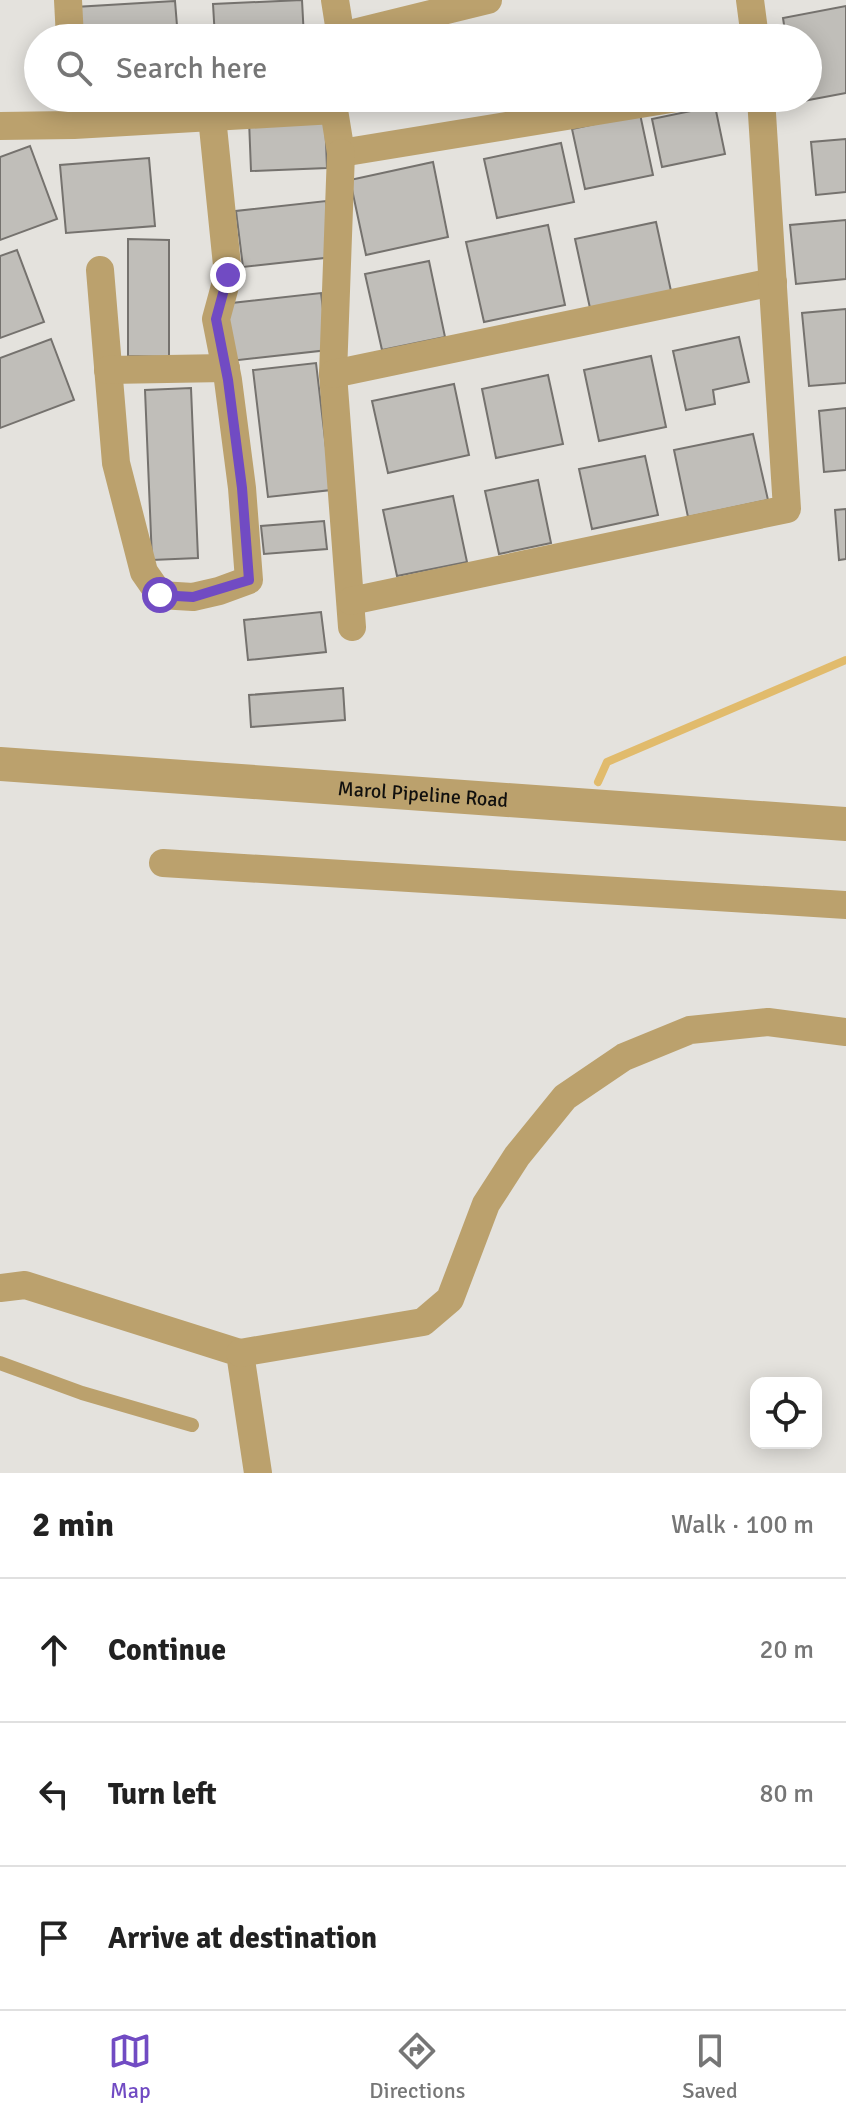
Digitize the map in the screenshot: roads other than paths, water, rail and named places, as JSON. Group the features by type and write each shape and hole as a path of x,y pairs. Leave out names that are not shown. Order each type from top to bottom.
{"street":[{"path":"68,0 69,24"},
{"path":"335,0 339,24"},
{"path":"393,24 488,0"},
{"path":"750,0 753,24"},
{"path":"0,126 69,112"},
{"path":"97,112 212,117 259,112"},
{"path":"336,112 341,153 333,374 351,614 787,509 762,112"},
{"path":"341,153 591,112"},
{"path":"100,270 116,463 144,572 160,595 193,597 249,580 242,488 226,368 216,319 228,275 212,117"},
{"path":"333,374 773,282"},
{"path":"108,370 226,368"},
{"name":"Marol Pipeline Road","path":"0,764 846,824"},
{"path":"163,863 846,905"},
{"path":"0,1288 25,1285 240,1353 423,1322 450,1299 486,1204 517,1156 565,1097 624,1057 690,1030 768,1022 846,1032"},
{"path":"240,1353 258,1473"}],"lane":[{"path":"0,1363 82,1393 192,1425"}],"waterway":[{"path":"598,782 607,762 846,660"}]}
